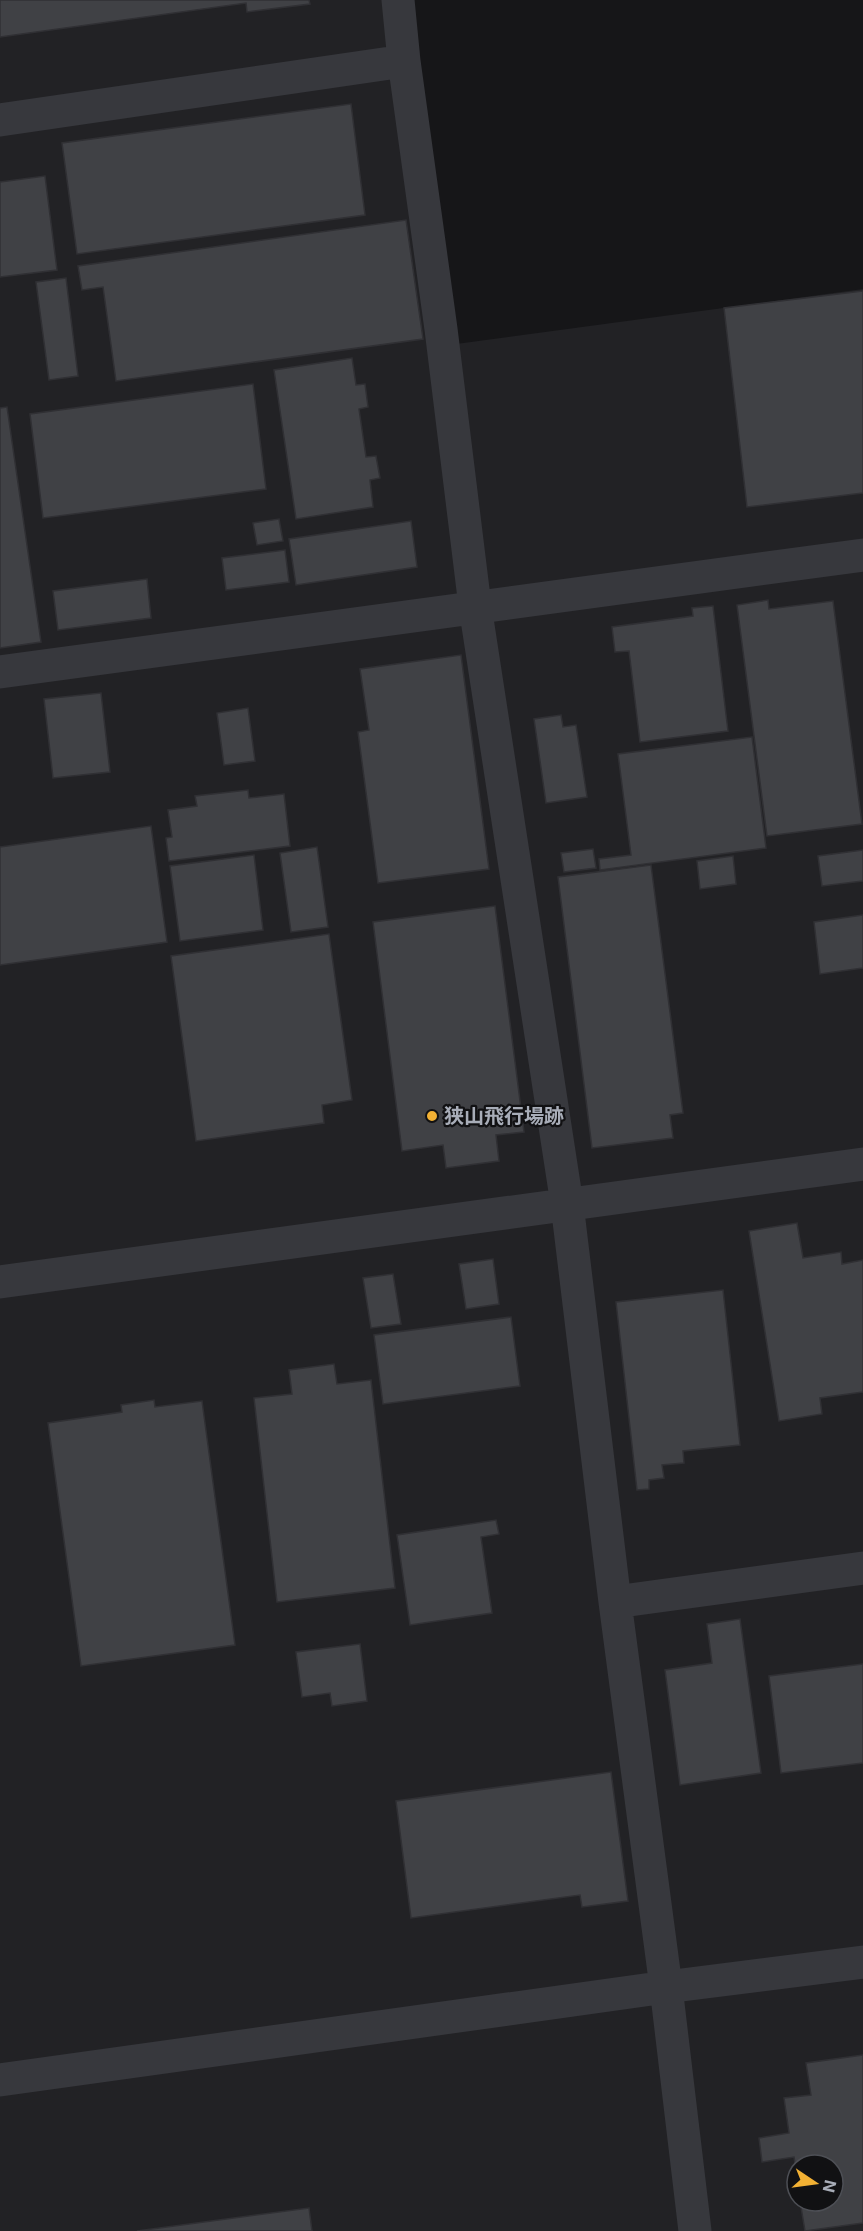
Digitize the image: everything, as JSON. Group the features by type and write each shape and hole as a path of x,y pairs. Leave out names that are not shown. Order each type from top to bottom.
{"street":[{"path":"398,0 475,606 567,1204 695,2231"},
{"path":"0,120 404,61"},
{"path":"0,672 863,555"},
{"path":"0,1282 863,1164"},
{"path":"615,1602 863,1568"},
{"path":"0,2080 666,1987 863,1962"}],"shaded area":[{"path":"0,0 384,0 434,347 863,289 863,2231 0,2231"}],"building":[{"path":"0,0 309,0 310,4 247,12 246,3 0,37"},
{"path":"351,104 365,215 77,254 62,143"},
{"path":"45,176 57,270 0,277 0,182"},
{"path":"406,220 423,339 116,381 103,287 82,290 78,266"},
{"path":"66,278 78,376 49,380 36,282"},
{"path":"863,291 863,493 747,507 724,308"},
{"path":"352,358 356,385 365,384 368,407 359,409 366,457 376,456 380,478 370,480 373,507 296,519 274,370"},
{"path":"253,384 266,489 43,518 30,414"},
{"path":"7,407 41,642 0,648 0,408"},
{"path":"279,519 283,541 257,545 253,523"},
{"path":"411,521 417,567 296,585 289,539"},
{"path":"285,550 289,582 226,590 222,558"},
{"path":"147,579 151,618 58,630 53,591"},
{"path":"768,600 769,609 833,601 862,824 767,836 737,605"},
{"path":"713,606 728,731 640,742 629,651 615,652 612,627 693,616 692,608"},
{"path":"461,655 489,869 378,883 358,732 369,730 360,669"},
{"path":"101,693 110,772 53,778 44,699"},
{"path":"248,708 255,761 224,765 217,713"},
{"path":"561,715 563,727 576,725 587,797 546,803 534,719"},
{"path":"752,737 766,848 600,870 599,859 631,855 618,754"},
{"path":"248,790 249,798 284,794 290,846 169,861 166,838 172,837 168,810 197,806 195,796"},
{"path":"151,826 167,942 0,965 0,847"},
{"path":"317,847 328,927 291,932 280,853"},
{"path":"593,849 596,868 564,872 561,853"},
{"path":"863,850 863,881 822,886 818,856"},
{"path":"254,855 263,930 180,941 170,866"},
{"path":"733,856 736,884 700,889 697,861"},
{"path":"651,865 683,1113 670,1115 673,1138 592,1148 558,877"},
{"path":"495,906 524,1132 496,1135 499,1161 446,1168 443,1145 402,1151 373,922"},
{"path":"863,915 863,968 820,974 814,922"},
{"path":"329,934 352,1100 322,1105 324,1123 196,1141 171,956"},
{"path":"797,1223 803,1258 841,1252 842,1264 863,1260 863,1392 820,1398 822,1414 779,1421 749,1231"},
{"path":"493,1259 499,1304 466,1309 459,1264"},
{"path":"393,1274 401,1324 371,1328 363,1278"},
{"path":"723,1290 740,1445 683,1451 684,1463 662,1465 664,1478 649,1480 649,1489 637,1490 616,1302"},
{"path":"511,1317 520,1386 383,1404 374,1335"},
{"path":"334,1364 337,1384 371,1380 395,1588 277,1602 254,1398 292,1394 289,1370"},
{"path":"154,1400 155,1407 202,1401 235,1645 81,1666 48,1423 122,1412 121,1405"},
{"path":"496,1520 499,1534 481,1537 492,1613 410,1625 397,1535"},
{"path":"740,1619 761,1773 680,1785 665,1670 712,1663 707,1624"},
{"path":"360,1644 367,1701 332,1706 330,1693 302,1697 296,1652"},
{"path":"863,1664 863,1763 781,1773 769,1676"},
{"path":"611,1772 628,1901 582,1907 580,1895 411,1918 396,1801"},
{"path":"863,2055 863,2223 805,2231 802,2213 845,2213 845,2153 785,2153 785,2158 762,2162 759,2138 789,2133 784,2098 811,2095 806,2063"},
{"path":"309,2208 312,2231 137,2231"}],"place":[{"name":"狭山飛行場跡","path":"432,1116"}]}
